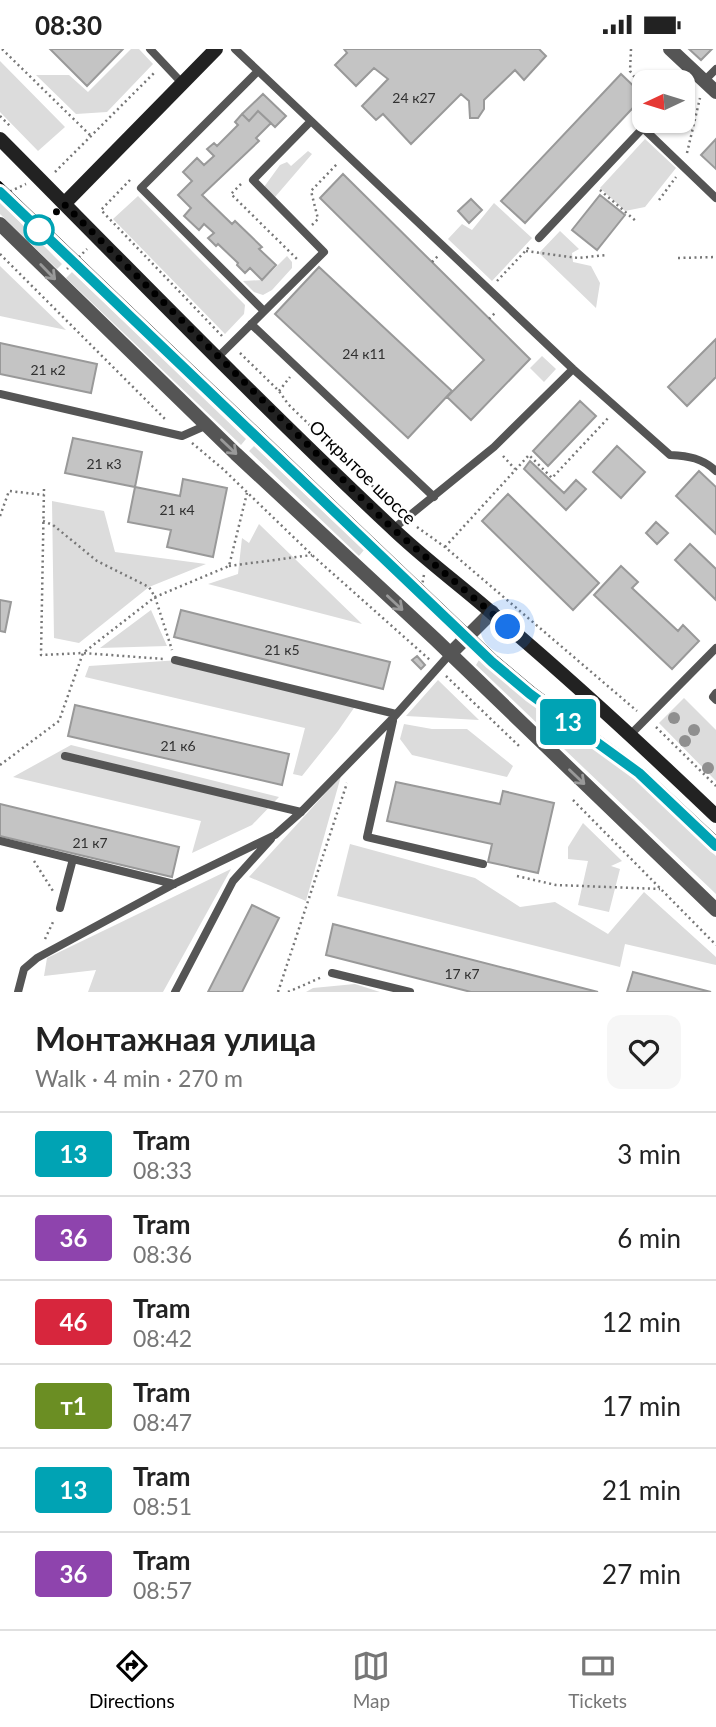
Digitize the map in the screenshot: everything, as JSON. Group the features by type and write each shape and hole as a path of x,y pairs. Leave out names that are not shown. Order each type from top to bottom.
{"street":[{"path":"64,204 216,49"},
{"path":"670,49 716,92"},
{"name":"Открытое шоссе","path":"0,139 393,529 631,734 716,816"},
{"path":"0,224 206,425 450,654 716,910"},
{"path":"450,654 492,612"}],"lane":[{"path":"150,49 181,83"},
{"path":"235,49 573,369 670,455 689,456 705,461 716,471"},
{"path":"695,78 716,69"},
{"path":"258,71 141,188 264,311"},
{"path":"218,358 324,251 253,180 311,121"},
{"path":"539,238 638,133"},
{"path":"655,133 683,167 716,198"},
{"path":"251,324 434,497"},
{"path":"393,529 495,447 573,369"},
{"path":"0,394 182,436 206,425"},
{"path":"631,734 716,647"},
{"path":"175,992 233,881 394,716 450,654"},
{"path":"175,660 394,716"},
{"path":"716,693 713,697 716,700"},
{"path":"394,716 367,837 483,864"},
{"path":"65,756 301,812"},
{"path":"18,992 24,969 37,958 174,884 275,835"},
{"path":"0,841 174,884"},
{"path":"60,908 74,859"},
{"path":"332,972 410,992"}],"path":[{"path":"2,49 92,137"},
{"path":"631,49 632,74"},
{"path":"56,173 164,64"},
{"path":"659,200 683,167 699,76"},
{"path":"318,219 311,191 341,160"},
{"path":"592,182 637,222"},
{"path":"0,196 26,184"},
{"path":"101,210 279,391 288,404 406,519 445,547 646,719 716,786"},
{"path":"489,289 539,238"},
{"path":"526,251 578,258 607,255"},
{"path":"0,254 182,436 223,469 312,555 432,662 426,667"},
{"path":"678,258 716,257"},
{"path":"489,319 499,308"},
{"path":"279,391 298,368"},
{"path":"445,547 529,455 552,478 613,413"},
{"path":"495,447 515,469"},
{"path":"43,521 52,525 97,561 149,587 155,597 175,660 83,653 41,655 43,521 44,488"},
{"path":"0,516 9,491 44,495"},
{"path":"229,566 247,493"},
{"path":"0,765 59,721 83,653 155,597 229,566 312,555"},
{"path":"424,575 421,585 425,596 448,624"},
{"path":"441,671 519,746"},
{"path":"561,702 587,715"},
{"path":"278,992 347,782"},
{"path":"573,800 716,945"},
{"path":"25,847 60,908 43,942"},
{"path":"517,876 556,885 660,889"},
{"path":"288,992 332,972"}],"shaded area":[{"path":"131,49 139,49 153,64 107,112 76,114 36,75 69,75 88,92"},
{"path":"0,61 65,127 38,151 0,112"},
{"path":"645,139 676,168 645,207 625,211 600,188"},
{"path":"308,151 312,154 275,197 264,187 280,165 287,162 291,166"},
{"path":"138,196 245,305 244,314 225,334 113,219"},
{"path":"0,203 62,264 57,269 0,214"},
{"path":"494,203 532,238 492,281 448,239 462,224 472,230"},
{"path":"560,231 579,249 572,253 573,262 591,266 600,283 596,308 539,253"},
{"path":"287,256 292,262 292,268 272,290 263,295 254,292 243,281 263,280"},
{"path":"0,266 66,330 0,316"},
{"path":"72,272 246,439 241,445 66,278"},
{"path":"542,356 556,369 544,382 530,368"},
{"path":"254,446 364,550 359,556 249,451"},
{"path":"52,501 104,511 115,552 206,564 149,587 79,643 54,638"},
{"path":"259,524 362,624 208,584 238,574 242,538 249,543"},
{"path":"151,610 167,646 100,648"},
{"path":"180,660 356,705 302,776 293,774 305,728 85,677 89,666"},
{"path":"479,660 636,779 716,856 716,894 476,665"},
{"path":"438,680 479,720 406,716"},
{"path":"684,698 716,730 716,781 659,723"},
{"path":"404,724 432,729 467,729 513,766 507,777 412,755 400,739"},
{"path":"71,745 279,797 252,825 192,853 201,821 13,777"},
{"path":"341,776 306,901 249,877"},
{"path":"583,823 622,861 611,866 620,869 609,912 578,905 588,861 568,859 568,847"},
{"path":"350,844 475,878 520,907 555,902 608,934 644,892 716,957 716,965 625,944 620,967 337,896"},
{"path":"231,869 163,992 88,992 96,970 44,976 47,958"},
{"path":"355,984 380,992 306,992 313,988"}],"building":[{"path":"50,49 123,49 87,86"},
{"path":"344,49 539,49 546,56 524,80 515,70 484,100 484,109 478,118 470,118 469,101 461,94 411,144 383,114 376,120 362,106 388,79 374,68 356,86 335,65 347,53"},
{"path":"689,49 712,49 701,60"},
{"path":"621,74 632,85 632,109 525,223 501,201"},
{"path":"263,94 286,116 275,127 258,111 249,121 242,114"},
{"path":"258,111 271,123 256,138 259,141 202,195 232,224 235,221 276,265 262,280 250,268 245,273 218,244 216,246 208,238 214,233 204,224 199,230 184,216 191,208 178,195 192,181 183,172 197,158 204,165 214,156 207,149 214,143 217,146 238,125 235,122 242,114 249,121"},
{"path":"716,139 716,169 701,155"},
{"path":"343,174 530,359 471,420 447,397 484,360 320,198"},
{"path":"600,195 625,215 597,250 572,230"},
{"path":"471,199 482,210 469,223 458,211"},
{"path":"319,267 452,391 408,438 275,314"},
{"path":"716,339 716,377 687,406 668,387"},
{"path":"0,343 97,364 91,393 0,374"},
{"path":"580,401 596,416 548,466 533,451"},
{"path":"73,438 142,452 135,487 65,473"},
{"path":"617,446 645,472 621,498 593,472"},
{"path":"530,461 564,493 576,480 586,489 566,510 524,469"},
{"path":"699,471 716,487 716,534 676,496"},
{"path":"183,479 227,488 213,557 167,547 171,530 128,522 135,487 180,496"},
{"path":"508,494 599,583 573,610 482,521"},
{"path":"656,522 668,533 657,544 646,533"},
{"path":"690,544 716,569 716,600 675,560"},
{"path":"621,566 638,582 632,588 678,631 683,625 699,641 672,669 594,595"},
{"path":"0,600 11,602 5,632 0,631"},
{"path":"181,610 390,662 383,689 174,637"},
{"path":"417,656 425,665 421,669 412,660"},
{"path":"75,705 289,754 282,785 68,736"},
{"path":"396,782 500,804 503,791 554,803 538,873 488,862 492,844 387,821"},
{"path":"0,804 179,847 172,877 0,836"},
{"path":"252,905 279,918 242,992 208,992"},
{"path":"333,924 598,992 471,992 326,955"},
{"path":"633,972 711,992 627,992"}],"tram line":[{"path":"0,182 496,656 534,688 644,769 716,836"},
{"name":"13","path":"0,192 492,662 530,694 639,773 716,846"}],"route":[{"path":"39,230 64,204 393,529 508,627"}]}
